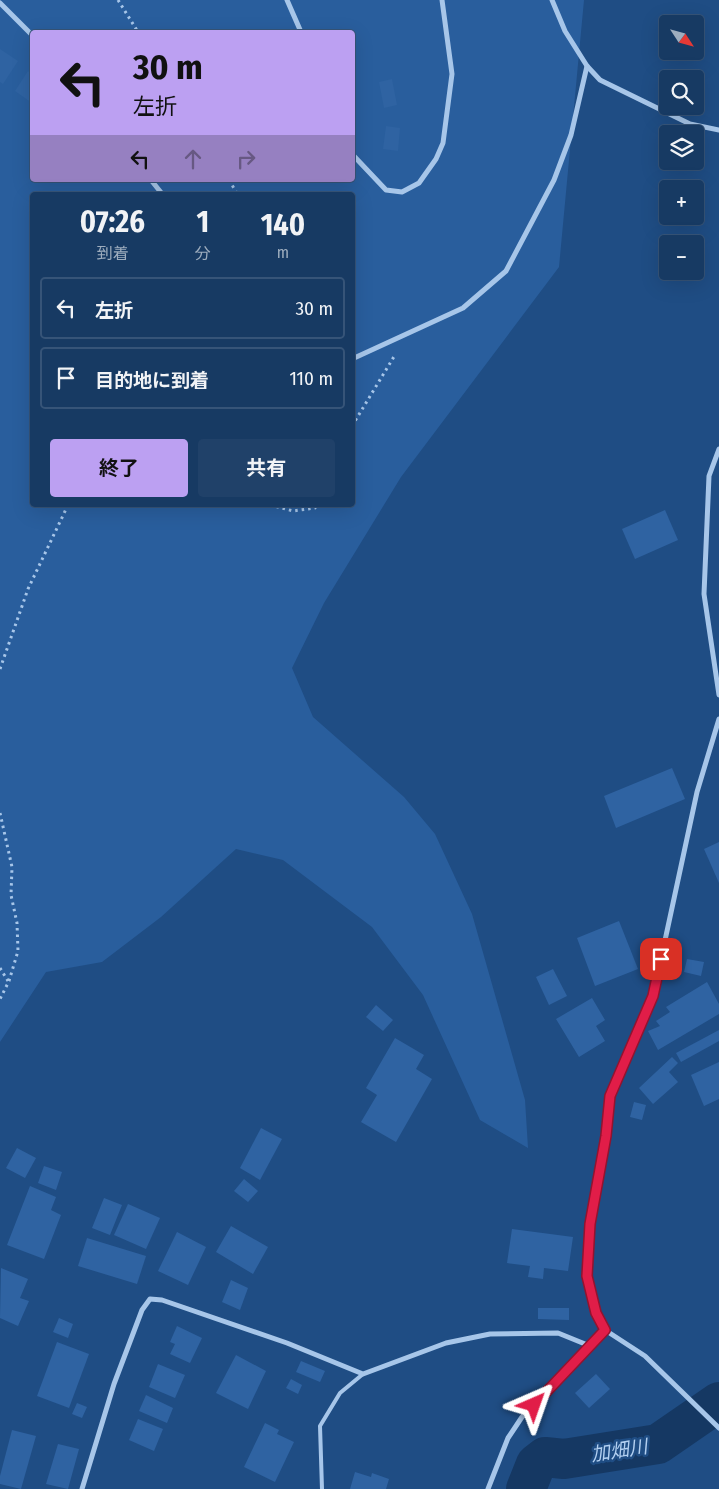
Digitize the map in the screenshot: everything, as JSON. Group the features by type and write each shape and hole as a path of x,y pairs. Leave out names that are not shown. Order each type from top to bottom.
{"street":[{"path":"287,0 300,30"},
{"path":"355,157 386,190 402,192 419,183 436,159 443,143 452,74 442,0"},
{"path":"552,0 565,32 587,66 600,80 690,124 719,130"},
{"path":"0,4 30,33"},
{"path":"355,358 463,308 506,272 554,180 571,135 587,66"},
{"path":"153,182 161,192"},
{"path":"719,449 709,476 704,594 719,695"},
{"path":"719,719 697,792 653,996 610,1096 606,1136 590,1224 587,1252 587,1276 596,1313 605,1330 646,1356 719,1428"},
{"path":"82,1489 114,1384 142,1310 150,1300 162,1300 287,1343 363,1374 446,1343 490,1334 558,1334 590,1346"},
{"path":"488,1489 508,1438 522,1417 605,1330"}],"lane":[{"path":"322,1489 320,1426 340,1393 363,1374"}],"path":[{"path":"118,0 137,30"},
{"path":"355,421 406,335"},
{"path":"0,669 28,589 67,507"},
{"path":"278,507 293,511 316,507"},
{"path":"0,813 12,867 11,895 17,923 18,951 9,982 0,999"},
{"path":"0,968 9,982"}],"shaded area":[{"path":"0,0 584,0 559,267 401,477 324,603 292,668 313,717 404,797 435,834 472,914 525,1100 528,1148 480,1120 423,995 372,927 283,860 236,849 161,917 102,962 46,972 0,1042"}],"building":[{"path":"0,49 18,61 3,84 0,82"},
{"path":"28,71 30,73 30,102 15,91"},
{"path":"392,79 397,105 384,108 379,82"},
{"path":"386,126 400,128 398,151 383,149"},
{"path":"665,510 678,540 635,559 622,529"},
{"path":"672,768 685,799 616,828 604,796"},
{"path":"719,842 719,883 704,849"},
{"path":"619,921 638,969 595,986 577,938"},
{"path":"687,959 704,962 701,976 684,972"},
{"path":"553,969 567,996 549,1005 536,977"},
{"path":"707,982 719,1004 719,1014 658,1050 648,1031 660,1026 656,1021 670,1012 666,1007"},
{"path":"592,998 605,1020 596,1026 605,1041 579,1057 556,1019"},
{"path":"376,1005 393,1020 383,1031 366,1017"},
{"path":"719,1030 719,1041 681,1062 676,1053"},
{"path":"395,1038 424,1055 416,1069 432,1079 396,1142 361,1122 377,1095 366,1088"},
{"path":"672,1057 678,1063 669,1072 678,1082 653,1104 639,1088"},
{"path":"719,1062 719,1099 704,1106 691,1075"},
{"path":"634,1102 646,1105 642,1120 630,1117"},
{"path":"261,1128 282,1139 260,1180 240,1168"},
{"path":"17,1148 36,1158 25,1178 6,1168"},
{"path":"44,1166 62,1172 56,1190 38,1183"},
{"path":"244,1179 258,1191 248,1202 234,1191"},
{"path":"30,1186 56,1197 51,1210 61,1215 44,1259 7,1245"},
{"path":"104,1198 122,1205 110,1235 92,1228"},
{"path":"128,1204 160,1218 146,1249 114,1235"},
{"path":"231,1226 268,1247 253,1274 216,1252"},
{"path":"512,1229 573,1237 568,1271 544,1268 543,1279 528,1277 530,1266 507,1263"},
{"path":"177,1232 206,1247 188,1285 158,1271"},
{"path":"87,1238 146,1256 137,1284 78,1266"},
{"path":"1,1268 28,1279 20,1298 29,1301 18,1326 0,1318"},
{"path":"231,1280 248,1288 240,1310 222,1302"},
{"path":"538,1308 569,1308 569,1320 538,1319"},
{"path":"59,1318 73,1324 68,1338 53,1332"},
{"path":"177,1326 202,1338 190,1363 170,1354 175,1344 170,1342"},
{"path":"57,1342 89,1354 69,1408 37,1396"},
{"path":"236,1355 266,1371 248,1409 216,1393"},
{"path":"301,1361 325,1371 320,1382 296,1372"},
{"path":"158,1364 185,1375 175,1398 149,1387"},
{"path":"596,1374 610,1389 589,1408 575,1393"},
{"path":"291,1379 302,1385 298,1394 286,1388"},
{"path":"146,1395 173,1408 167,1423 139,1411"},
{"path":"77,1403 87,1407 82,1418 72,1414"},
{"path":"138,1419 163,1429 154,1451 129,1440"},
{"path":"265,1423 279,1430 277,1434 294,1442 275,1482 244,1467"},
{"path":"12,1430 36,1436 21,1489 0,1484 0,1476"},
{"path":"58,1444 79,1449 68,1489 46,1484"},
{"path":"355,1472 371,1477 372,1473 389,1479 386,1489 350,1489"}],"waterway":[{"name":"加畑川","path":"526,1489 536,1464 545,1457 564,1459 658,1444 719,1402"}],"route":[{"path":"534,1405 605,1330 596,1313 587,1276 590,1224 606,1136 610,1096 653,996 661,959"}]}
